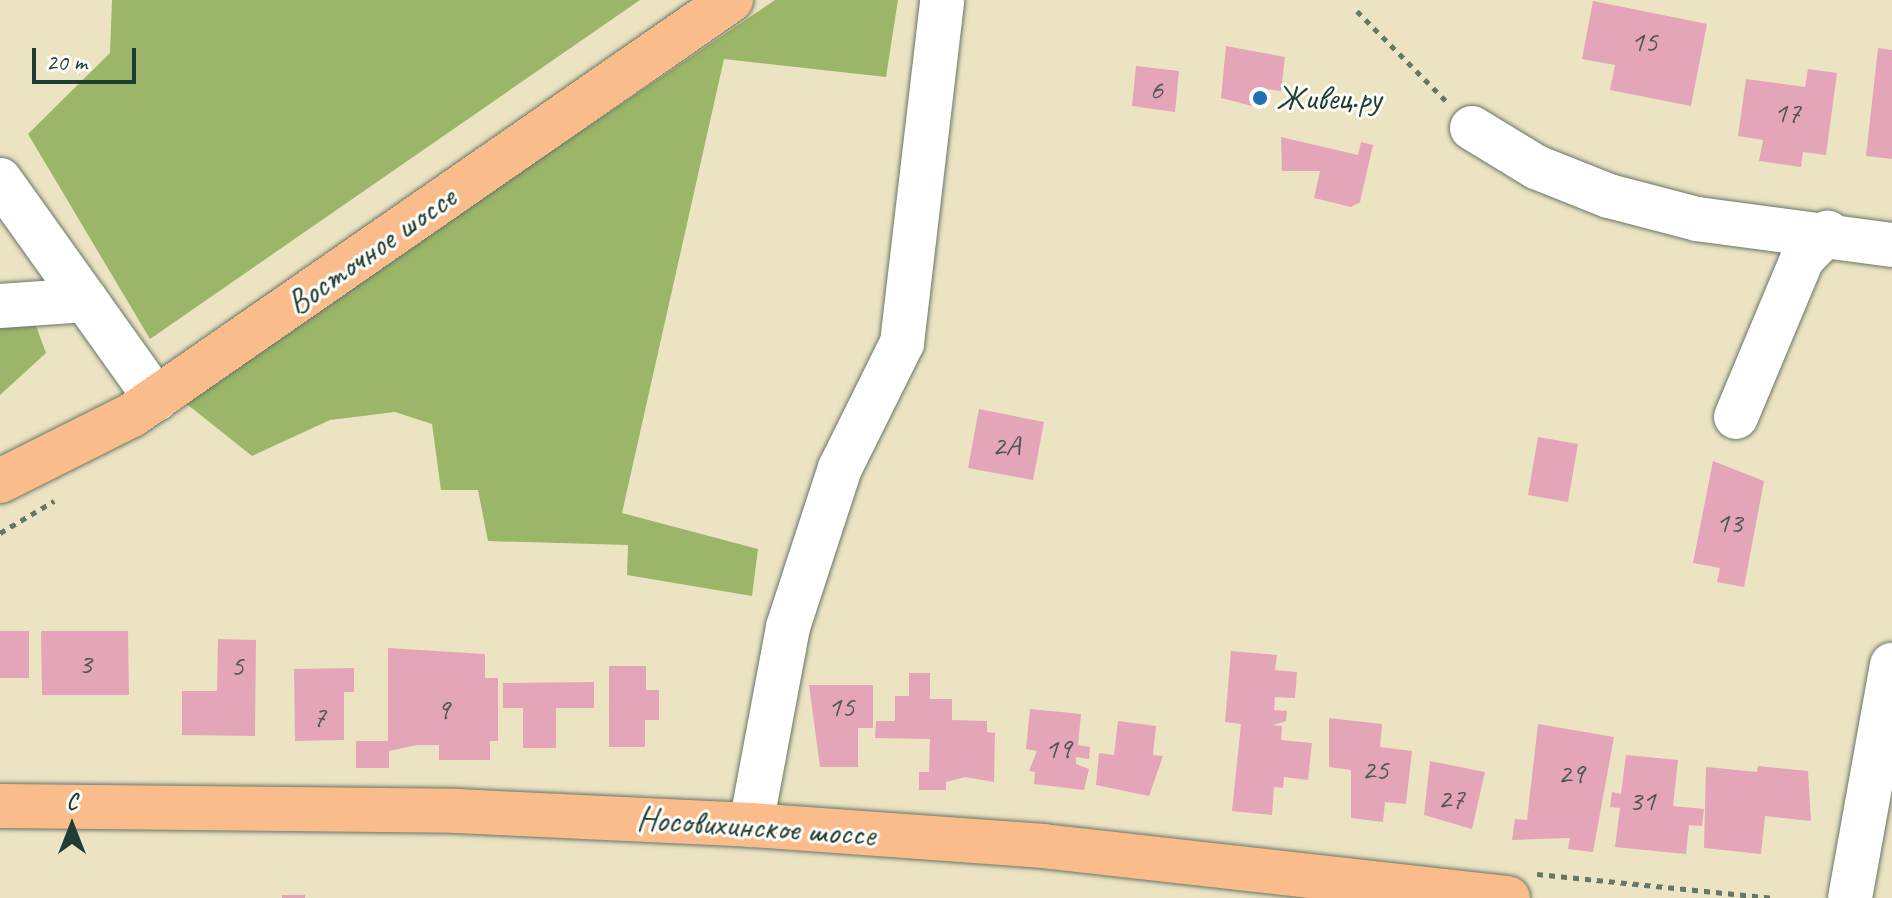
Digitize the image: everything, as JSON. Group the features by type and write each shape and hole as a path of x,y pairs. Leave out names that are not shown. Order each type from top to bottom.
{"main road":[{"name":"Восточное шоссе","path":"0,481 97,435 156,399 731,0"},
{"path":"0,508 54,475 97,435"},
{"name":"Носовихинское шоссе","path":"0,806 456,811 751,825 1043,846 1508,898"}],"street":[{"path":"751,825 788,627 840,468 902,343 942,0"},
{"path":"1472,128 1536,167 1609,196 1697,219 1828,232 1892,245"},
{"path":"0,180 156,399"},
{"path":"1736,417 1802,259 1828,232"},
{"path":"0,306 86,300"},
{"path":"1850,898 1892,665"}],"path":[{"path":"1357,11 1472,128"}],"green space":[{"path":"112,0 640,0 150,339 28,134 110,53"},
{"path":"775,0 898,0 886,77 724,59 622,513 758,549 752,596 627,575 628,545 488,541 478,490 441,490 432,424 395,412 330,420 252,456 183,401"},
{"path":"36,326 46,353 0,395 0,328"}],"building":[{"path":"1593,1 1707,24 1691,106 1610,90 1615,65 1582,59"},
{"path":"1226,46 1285,57 1281,91 1266,89 1264,109 1221,98"},
{"path":"1878,48 1892,50 1892,159 1866,156"},
{"path":"1136,66 1179,71 1175,112 1132,106"},
{"path":"1808,69 1837,73 1826,155 1803,152 1801,167 1759,161 1763,140 1738,136 1746,79 1805,87"},
{"path":"1281,137 1358,155 1361,142 1373,145 1360,202 1351,207 1314,198 1320,171 1282,171"},
{"path":"979,409 1044,422 1033,480 968,468"},
{"path":"1538,437 1578,444 1568,502 1528,495"},
{"path":"1713,461 1764,481 1744,587 1717,582 1720,568 1693,563"},
{"path":"0,631 29,631 29,678 0,678"},
{"path":"41,631 128,631 129,695 42,695"},
{"path":"218,639 256,640 255,736 182,735 182,691 217,691"},
{"path":"388,648 485,654 485,678 498,678 498,741 490,741 490,760 439,760 439,745 417,745 389,751 389,768 356,768 356,741 388,741"},
{"path":"1231,651 1277,655 1275,670 1297,672 1295,698 1275,697 1274,710 1287,711 1286,721 1273,725 1282,726 1281,740 1312,743 1308,780 1284,777 1283,788 1274,787 1272,815 1232,811 1241,724 1225,722"},
{"path":"609,666 646,666 646,690 659,690 659,720 645,720 645,747 609,747"},
{"path":"354,668 354,692 344,692 344,740 295,741 294,669"},
{"path":"909,673 930,673 930,699 952,699 952,720 987,721 987,732 995,733 994,782 965,777 946,782 946,790 919,790 919,772 929,772 930,739 875,738 876,721 895,721 895,696 909,696"},
{"path":"594,682 594,708 556,708 556,748 523,748 523,708 503,708 503,683"},
{"path":"809,685 873,685 873,728 858,728 858,767 820,767"},
{"path":"1030,709 1081,714 1078,745 1090,747 1089,759 1076,757 1076,764 1089,769 1084,790 1034,784 1035,772 1029,771 1037,751 1026,749"},
{"path":"1329,718 1382,724 1380,747 1412,751 1406,804 1385,802 1383,822 1351,818 1351,770 1329,767"},
{"path":"1118,721 1156,726 1153,755 1163,756 1149,796 1096,785 1099,753 1114,755"},
{"path":"1538,724 1614,737 1593,852 1568,849 1570,838 1512,840 1515,819 1527,820"},
{"path":"1626,755 1678,760 1673,806 1704,809 1702,826 1689,825 1686,854 1615,847 1620,808 1610,807 1612,792 1621,794"},
{"path":"1430,761 1485,772 1472,829 1424,815"},
{"path":"1758,766 1808,771 1811,821 1765,816 1761,854 1704,848 1706,767 1757,772"},
{"path":"282,895 305,895 305,898 282,898"}],"place":[{"name":"Живец.ру","path":"1260,98"}]}
